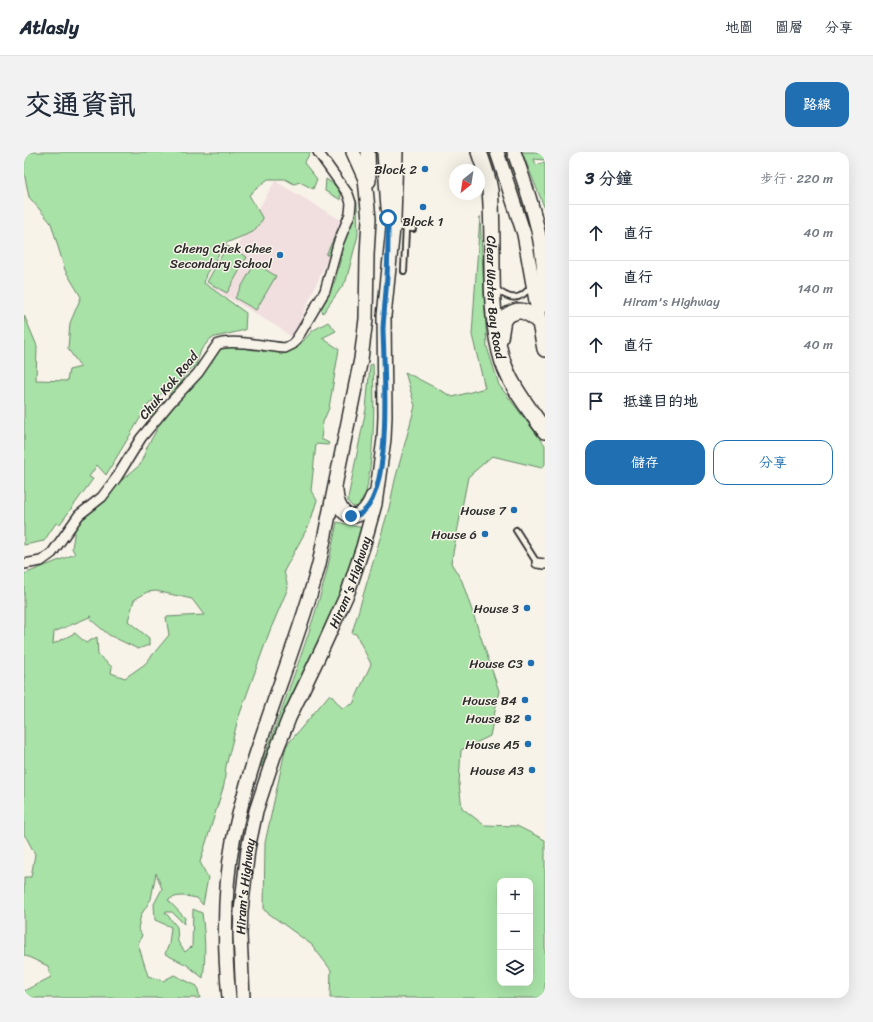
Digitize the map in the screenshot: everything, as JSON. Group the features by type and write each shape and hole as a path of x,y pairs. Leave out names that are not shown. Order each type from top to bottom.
{"main road":[{"name":"Hiram's Highway","path":"229,998 225,909 233,842 255,759 310,596 319,564 361,359 366,319 369,219 365,180 353,152"},
{"path":"368,152 369,219"},
{"path":"384,152 388,218 387,276"},
{"name":"Hiram's Highway","path":"244,998 240,958 241,910 248,848 256,811 274,756 289,718 348,592 375,504 380,475 385,416 383,330 387,276 400,227 396,187 396,152"},
{"name":"Clear Water Bay Road","path":"479,152 490,189 493,317 500,353 509,377 520,398 545,431"},
{"path":"497,152 524,234 545,349"},
{"path":"514,152 531,203 541,250 544,279 540,323"},
{"path":"500,353 501,328 503,319 508,314 518,310 523,311 529,313 540,323"},
{"path":"336,482 336,495 341,509 346,514 357,516 363,513 370,501 380,475"}],"street":[{"name":"Chuk Kok Road","path":"24,564 41,561 52,553 79,515 102,496 117,477 141,438 170,403 198,373 217,345 225,342 233,342 286,348 293,344 325,291 338,244 350,214 351,203 348,194 318,152"}],"lane":[{"path":"404,271 400,227 413,229"},
{"path":"492,286 504,294 514,298 522,296 533,283"},
{"path":"516,530 541,564"}],"shaded area":[{"name":"Cheng Chek Chee Secondary School","path":"275,181 344,222 292,338 281,329 212,288"}],"green space":[{"path":"28,152 311,152 304,163 317,179 313,189 300,182 294,184 285,179 268,179 249,195 263,219 253,232 226,243 206,274 204,283 246,313 245,330 211,338 201,350 196,365 148,405 106,475 97,465 89,477 93,479 60,524 56,523 44,541 24,545 24,315 37,346 36,380 67,381 69,370 81,367 68,349 70,323 81,297 65,270 51,223 29,197 24,172 24,158"},
{"path":"522,152 545,152 545,160 534,159 536,165 545,162 545,209"},
{"path":"326,179 338,187 341,200 325,191"},
{"path":"356,200 358,235 346,281 323,313 321,308 335,281 342,254 326,255 338,229 345,234 353,215"},
{"path":"480,216 487,347 499,385 545,445 545,464 542,468 492,456 468,477 451,563 462,581 499,691 490,736 461,750 459,784 462,808 484,825 517,826 545,840 545,998 330,998 331,970 312,945 264,910 265,843 286,746 330,694 342,708 353,704 371,664 356,634 352,633 389,508 415,406 405,372 453,397 485,388 472,335"},
{"path":"227,246 247,257 227,293 207,282"},
{"path":"255,263 276,276 256,310 235,298"},
{"path":"328,322 336,331 322,338 339,349 329,408 323,422 321,439 329,443 328,445 316,444 311,491 317,500 310,523 284,571 288,588 269,633 238,719 226,766 224,785 200,862 208,878 203,905 197,898 179,896 168,900 185,918 184,924 172,912 165,912 177,927 178,942 185,952 191,947 192,948 193,909 202,913 205,946 203,978 187,965 165,954 169,944 171,927 155,920 154,904 162,889 156,873 151,899 141,915 138,928 142,935 138,944 148,976 163,981 174,975 197,986 200,998 24,998 24,991 51,977 48,966 24,955 24,877 31,877 35,854 24,835 24,574 75,554 72,548 78,511 96,509 117,484 140,465 148,445 159,426 151,414 168,398 173,386 193,371 197,371 231,338 255,341 263,352 276,341 280,355 297,348 312,331","holes":["156,591 192,599 204,615 166,617 169,635 145,664 125,678 111,673 112,667 98,655 97,637 86,643 75,633 53,644 54,632 92,616 90,619 109,635 138,649 149,645 149,638 128,621 134,600 147,592"]},
{"path":"373,364 374,417 370,468 364,503 361,506 353,507 348,502 348,498 366,409 370,365"},
{"path":"337,522 363,528 347,582 264,768 261,767 300,659 321,593"}],"place":[{"name":"Block 2","path":"425,169"},
{"name":"Block 1","path":"423,207"},
{"name":"Cheng Chek Chee Secondary School","path":"280,255"},
{"name":"House 7","path":"514,510"},
{"name":"House 6","path":"485,534"},
{"name":"House 3","path":"527,608"},
{"name":"House C3","path":"531,663"},
{"name":"House B4","path":"525,700"},
{"name":"House B2","path":"528,718"},
{"name":"House A5","path":"528,744"},
{"name":"House A3","path":"532,770"}],"route":[{"path":"351,516 357,516 363,513 367,508 374,494 380,475 385,416 383,330 387,276 388,218"}]}
